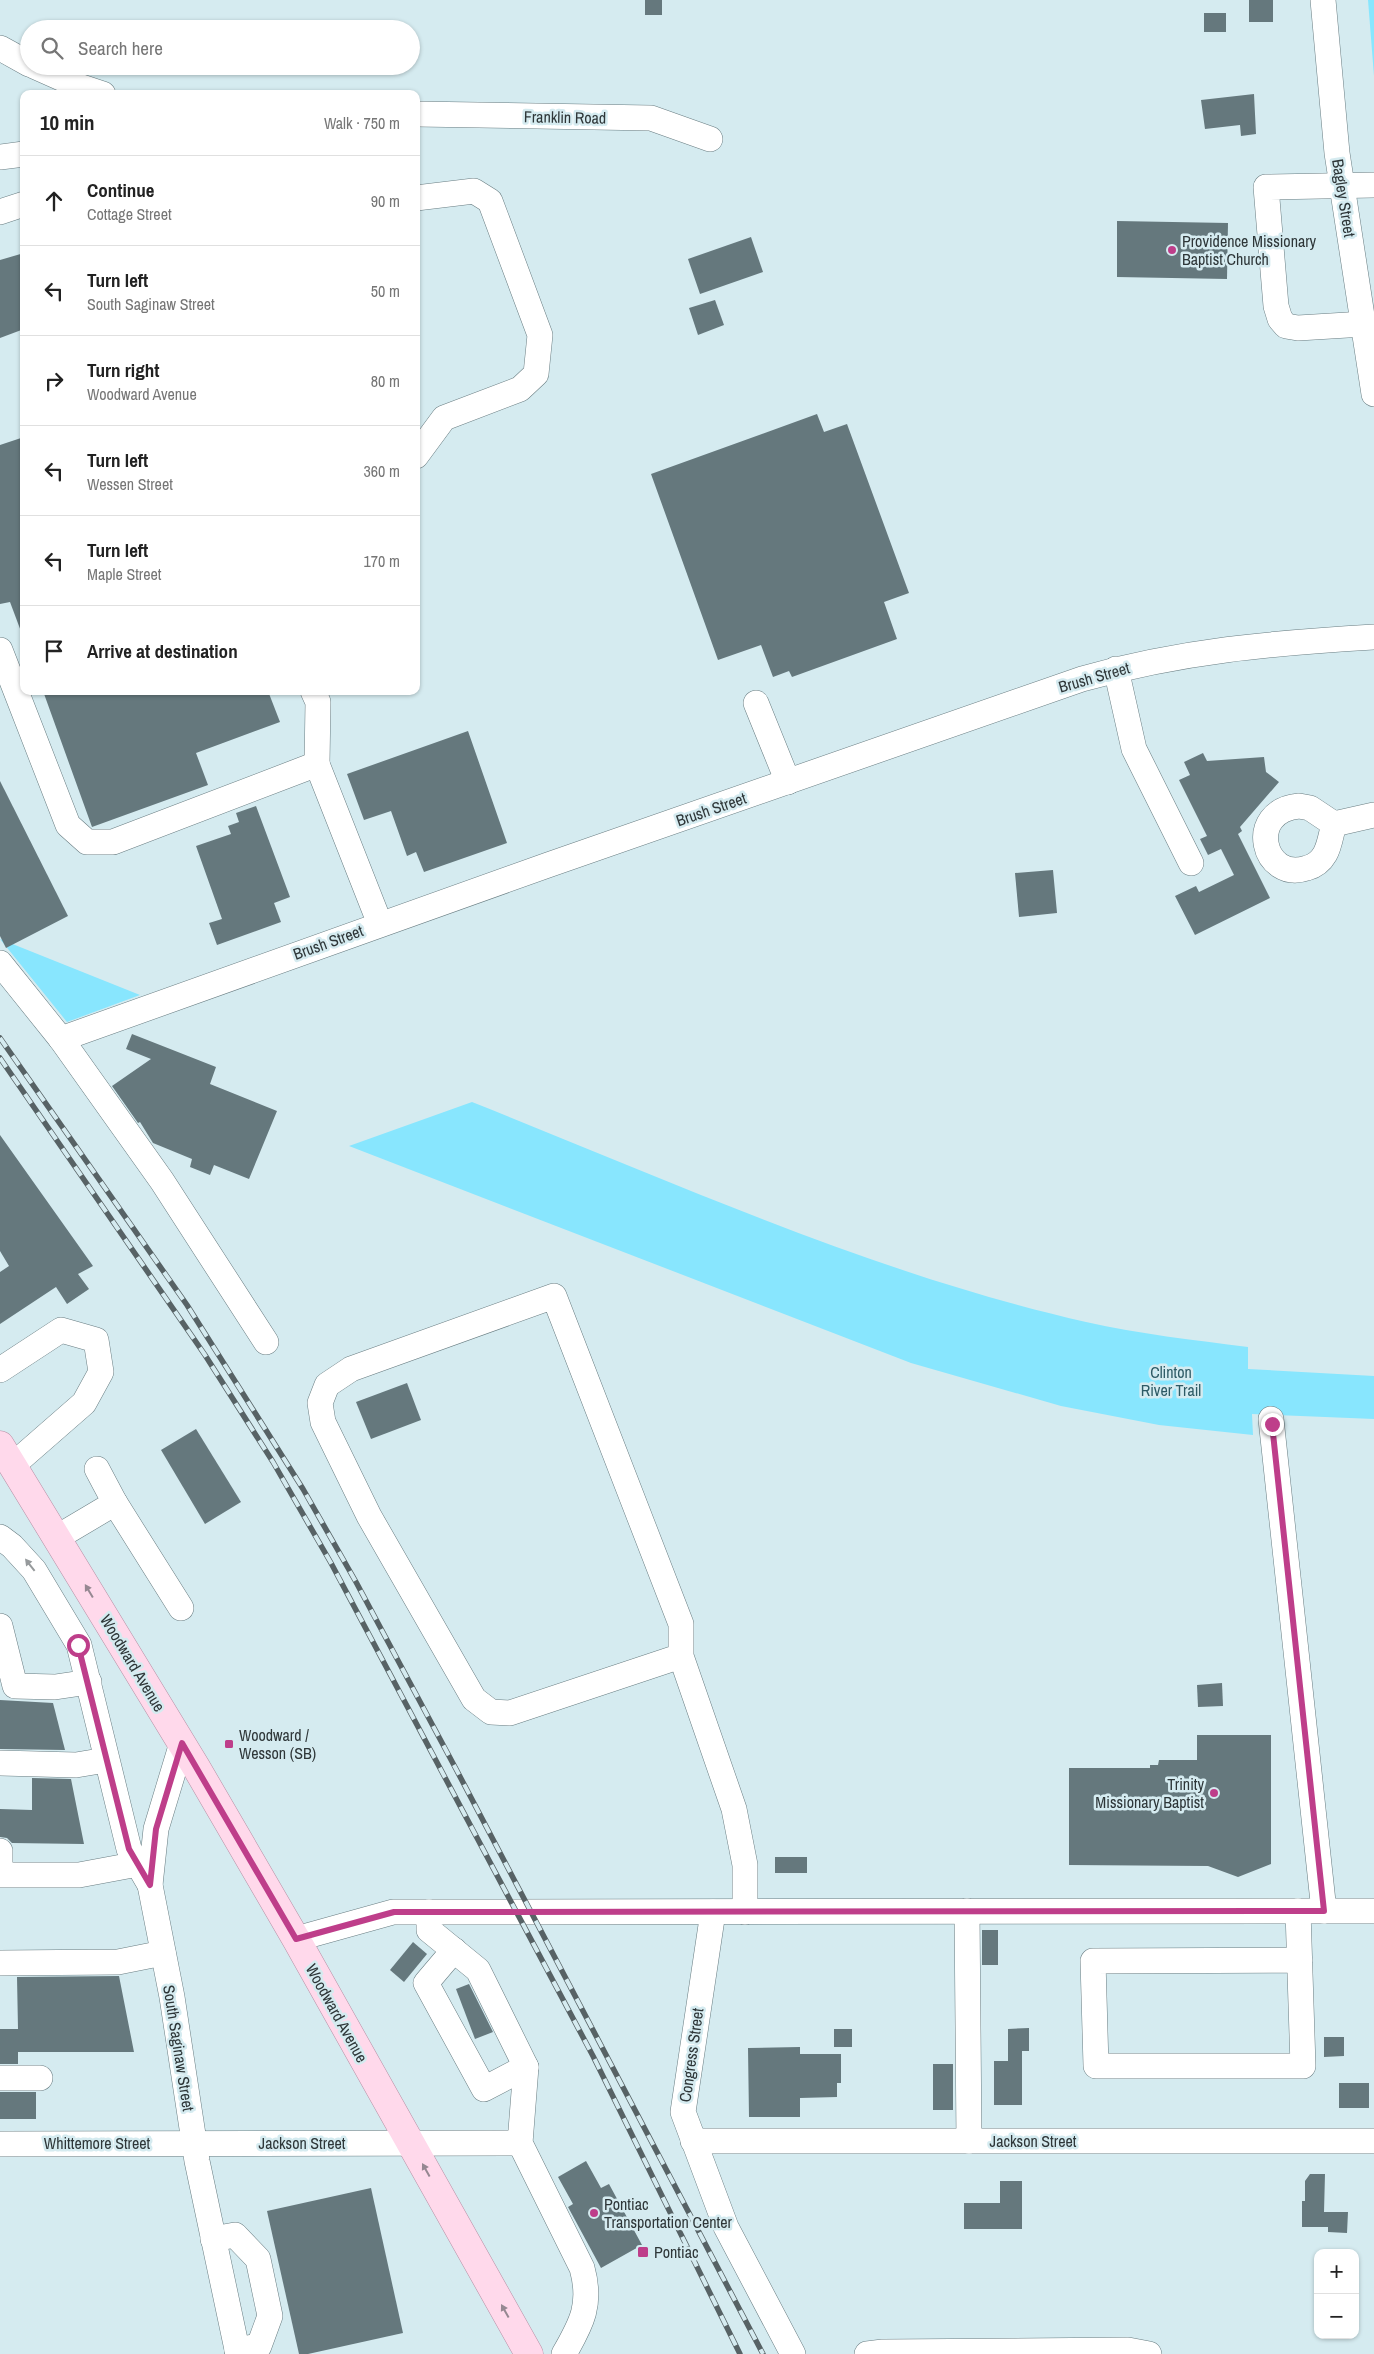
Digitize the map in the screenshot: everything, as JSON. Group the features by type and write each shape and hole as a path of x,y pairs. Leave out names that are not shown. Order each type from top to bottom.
{"main road":[{"name":"Woodward Avenue","path":"6,1455 182,1743 296,1939 529,2354"}],"street":[{"name":"Bagley Street","path":"1323,0 1333,117 1374,394"},
{"path":"0,48 20,59"},
{"path":"54,75 91,90"},
{"name":"Franklin Road","path":"420,114 651,118 710,139"},
{"path":"0,157 20,154"},
{"path":"1364,324 1298,328 1286,326 1280,319 1276,306 1266,187 1374,185"},
{"path":"420,198 474,191 490,201 540,335 536,374 531,379 520,389 444,418 420,451"},
{"path":"0,212 20,205"},
{"name":"Brush Street","path":"61,1039 380,924 1048,690 1116,670 1189,654 1231,648 1374,636"},
{"path":"0,650 68,825 87,842 113,842 317,764"},
{"path":"1116,670 1134,749 1191,863"},
{"path":"315,695 318,702 317,764 380,924"},
{"path":"756,703 788,782"},
{"path":"1334,824 1374,815"},
{"path":"0,963 61,1039 162,1181 266,1342"},
{"path":"681,1656 510,1713 491,1712 474,1698 369,1516 323,1422 320,1403 327,1385 351,1369 554,1296 681,1624 681,1656 734,1809 745,1866 745,1912"},
{"path":"0,1370 62,1330 96,1340 102,1372 84,1403 6,1455"},
{"path":"1271,1419 1324,1911"},
{"path":"97,1469 115,1504 181,1608"},
{"path":"56,1538 115,1504"},
{"path":"0,1537 12,1546 34,1570 75,1638 89,1682 106,1760 129,1849 150,1885"},
{"path":"0,1626 3,1654 15,1686 55,1687 89,1682"},
{"name":"South Saginaw Street","path":"182,1743 156,1829 150,1885 194,2143 237,2352"},
{"path":"0,1763 76,1765 106,1760"},
{"path":"0,1852 0,1875 79,1875 138,1864"},
{"path":"967,1911 969,2141"},
{"path":"1298,1911 1300,1960 1303,2066 1096,2066 1094,1961 1300,1960"},
{"path":"296,1939 394,1912 1374,1911"},
{"path":"429,1912 429,1930 478,1970 526,2067 520,2143 582,2268 588,2287 585,2308 578,2330 564,2354"},
{"name":"Congress Street","path":"713,1912 683,2100 683,2112 726,2227 793,2354"},
{"path":"454,1950 426,1983 484,2089 526,2067"},
{"path":"0,1962 118,1962 163,1953"},
{"path":"0,2078 40,2078"},
{"name":"Jackson Street","path":"693,2141 1374,2141"},
{"name":"Jackson Street","path":"194,2143 520,2143"},
{"name":"Whittemore Street","path":"0,2144 194,2143"},
{"path":"213,2239 235,2235 258,2259 270,2316 259,2346 237,2352"},
{"path":"868,2354 883,2352 1072,2352 1128,2350 1149,2354"}],"green space":[{"path":"1368,0 1374,0 1374,76"},
{"path":"0,939 140,995 67,1022"},
{"name":"Clinton River Trail","path":"472,1102 775,1224 929,1279 1007,1302 1086,1322 1146,1333 1248,1347 1248,1369 1374,1376 1374,1419 1252,1414 1253,1435 1159,1425 1061,1406 911,1363 349,1146"}],"building":[{"path":"645,0 662,0 662,15 645,15"},
{"path":"1249,0 1273,0 1273,22 1249,22"},
{"path":"1204,13 1226,13 1226,32 1204,32"},
{"path":"1254,94 1256,134 1241,136 1240,125 1205,129 1201,100"},
{"name":"Providence Missionary Baptist Church","path":"1117,221 1228,223 1227,279 1117,277"},
{"path":"751,237 763,272 700,294 688,259"},
{"path":"20,254 20,330 0,338 0,260"},
{"path":"715,300 724,325 698,335 689,308"},
{"path":"817,414 824,432 847,424 909,593 884,602 897,639 792,677 789,671 773,677 761,645 718,660 651,474"},
{"path":"20,438 20,629 10,602 0,604 0,445"},
{"path":"44,695 270,695 280,722 196,753 208,785 92,827"},
{"path":"468,731 507,843 424,872 416,852 407,856 391,811 364,820 347,774"},
{"path":"1203,753 1207,761 1264,757 1266,772 1279,782 1240,827 1242,831 1238,834 1270,898 1195,935 1175,896 1196,886 1199,892 1234,875 1221,849 1208,855 1200,839 1207,836 1179,780 1190,775 1184,762"},
{"path":"0,781 68,916 6,948 0,936"},
{"path":"256,806 290,897 274,903 281,922 217,945 209,923 222,919 196,846 231,834 228,826 239,822 236,813"},
{"path":"1053,870 1057,913 1019,917 1015,873"},
{"path":"132,1034 216,1067 210,1084 277,1111 249,1179 214,1165 210,1175 190,1167 192,1159 153,1143 140,1122 138,1123 112,1086 151,1059 126,1049"},
{"path":"0,1135 93,1266 78,1274 89,1289 67,1304 56,1287 0,1324 0,1272 9,1266 0,1251"},
{"path":"407,1383 421,1420 371,1439 356,1402"},
{"path":"196,1429 241,1502 205,1524 161,1450"},
{"path":"1222,1683 1223,1706 1198,1707 1197,1685"},
{"path":"0,1700 53,1703 65,1750 0,1749"},
{"name":"Trinity Missionary Baptist","path":"1197,1735 1271,1735 1271,1864 1238,1877 1208,1866 1069,1865 1069,1768 1150,1768 1150,1765 1158,1765 1159,1760 1197,1760"},
{"path":"32,1778 71,1779 84,1844 12,1843 7,1838 0,1837 0,1809 32,1810"},
{"path":"775,1857 807,1857 807,1873 775,1873"},
{"path":"982,1930 998,1930 998,1965 982,1965"},
{"path":"413,1942 427,1954 404,1982 390,1970"},
{"path":"119,1976 134,2052 18,2052 18,2064 0,2064 0,2029 18,2029 17,1977"},
{"path":"469,1984 493,2032 475,2039 456,1989"},
{"path":"1029,2028 1029,2051 1022,2051 1022,2105 994,2105 994,2061 1008,2061 1008,2029"},
{"path":"834,2029 852,2029 852,2047 834,2047"},
{"path":"1324,2037 1344,2037 1344,2056 1324,2057"},
{"path":"800,2047 800,2054 841,2054 841,2083 837,2083 837,2097 800,2098 800,2117 749,2117 748,2048"},
{"path":"933,2064 953,2064 953,2110 933,2110"},
{"path":"1339,2083 1369,2083 1369,2108 1339,2108"},
{"path":"0,2092 36,2092 36,2119 0,2119"},
{"name":"Pontiac Transportation Center","path":"586,2161 601,2188 609,2184 642,2245 601,2268 568,2207 573,2204 558,2177"},
{"path":"1310,2174 1325,2174 1324,2212 1348,2212 1347,2233 1328,2232 1328,2227 1302,2227 1302,2201 1305,2201 1305,2181"},
{"path":"1000,2181 1022,2181 1022,2229 964,2229 964,2203 1000,2203"},
{"path":"371,2188 403,2333 308,2354 299,2354 267,2211"}],"railway":[{"path":"0,1038 187,1305 303,1489 356,1582 456,1769 763,2354"},
{"path":"0,1058 205,1355 273,1462 331,1563 593,2056 740,2354"}],"place":[{"name":"Providence Missionary Baptist Church","path":"1172,250"},
{"name":"Woodward / Wesson (SB)","path":"229,1744"},
{"name":"Trinity Missionary Baptist","path":"1214,1793"},
{"name":"Pontiac Transportation Center","path":"594,2213"},
{"name":"Pontiac","path":"643,2252"}],"route":[{"path":"78,1645 86,1668 106,1760 129,1849 150,1885 156,1829 182,1743 296,1939 394,1912 1324,1911 1272,1424"}]}
